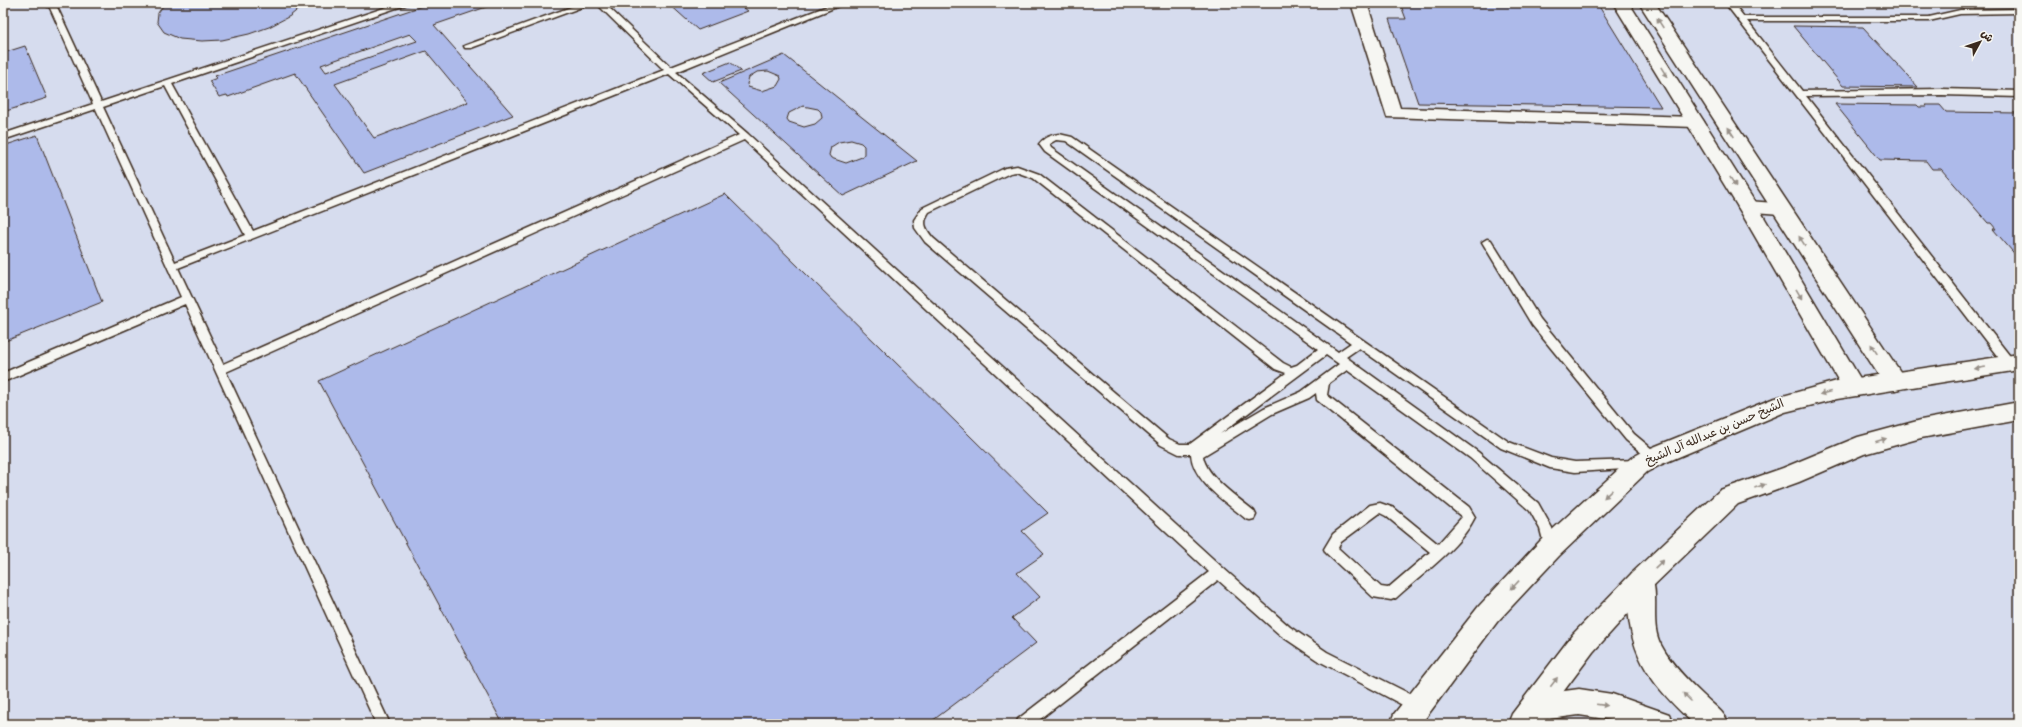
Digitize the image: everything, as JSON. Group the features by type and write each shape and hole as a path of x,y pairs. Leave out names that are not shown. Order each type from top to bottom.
{"street":[{"path":"1359,3 1393,114 1695,122"},
{"path":"1621,3 1748,207 1853,386"},
{"path":"1647,3 1895,382"},
{"path":"1748,207 1780,208"},
{"name":"الشيخ حسن بن عبدالله آل الشيخ","path":"1411,715 1488,614 1550,548 1647,461 1780,405 1853,386 1895,382 2014,363"},
{"path":"1529,716 1583,643 1641,581 1729,497 1791,475 1858,446 1929,427 2019,411"},
{"path":"1641,581 1643,632 1655,661 1672,683 1715,724"},
{"path":"1529,716 1579,702 1612,707 1659,724"}],"lane":[{"path":"46,3 52,7 383,724"},
{"path":"3,137 407,3"},
{"path":"468,46 589,3"},
{"path":"600,3 670,70 745,136 1218,572 1285,631 1411,715"},
{"path":"172,267 842,3"},
{"path":"1729,3 1799,94 2014,363"},
{"path":"1741,19 1929,19 1960,12 2019,11"},
{"path":"167,82 251,237"},
{"path":"1799,94 1942,92 2019,94"},
{"path":"220,370 745,136"},
{"path":"1550,548 1546,528 1534,507 1474,455 1048,150 1044,144 1056,137 1062,136 1069,139 1505,445 1550,463 1575,467 1647,461"},
{"path":"1300,368 1291,371 1279,366 1036,176 1017,169 1008,170 925,210 919,220 920,228 930,240 1165,442 1179,449 1192,449 1326,349"},
{"path":"1487,242 1536,322 1630,437 1647,461"},
{"path":"3,378 187,299"},
{"path":"1250,515 1203,473 1196,459 1197,454 1268,411 1305,395 1324,381 1360,342"},
{"path":"1324,381 1321,397 1465,511 1469,517 1463,528 1438,551 1391,594 1378,593 1330,549 1337,538 1374,509 1380,508 1390,512 1438,551"},
{"path":"1023,724 1218,572"}],"shaded area":[{"path":"3,3 2019,3 2019,724 3,724"}],"building":[{"path":"165,3 306,3 290,16 269,27 249,34 222,40 202,41 180,39 164,32 157,22 158,13"},
{"path":"431,3 493,3 491,4 492,5 434,25 513,115 364,173 295,73 228,97 227,95 219,97 209,81 217,78 215,76","holes":["410,34 417,41 326,72 321,65","426,51 468,102 374,138 335,84"]},
{"path":"668,3 738,3 748,11 698,30"},
{"path":"1400,3 1597,3 1661,107 1418,103 1389,19 1406,19"},
{"path":"1793,26 1863,27 1918,87 1843,86"},
{"path":"25,46 47,98 3,112 3,53"},
{"path":"784,55 917,161 843,196 719,83"},
{"path":"730,62 741,71 713,82 703,73"},
{"path":"768,71 780,76 781,79 777,86 762,91 748,87 747,84 749,77 757,72"},
{"path":"1835,104 1917,105 1919,107 1927,107 1925,105 1940,105 1946,112 2019,113 2019,259 1993,229 1996,229 1991,223 1988,223 1941,169 1932,169 1926,161 1880,160"},
{"path":"803,106 818,109 821,112 822,118 815,124 804,127 789,122 787,119 789,113"},
{"path":"37,135 102,302 3,342 3,146"},
{"path":"851,140 861,143 864,146 864,154 862,157 846,163 831,158 829,155 831,147 839,142"},
{"path":"725,194 1048,513 1022,531 1044,554 1017,573 1040,597 1012,618 1036,643 928,724 503,724 319,381"}]}
